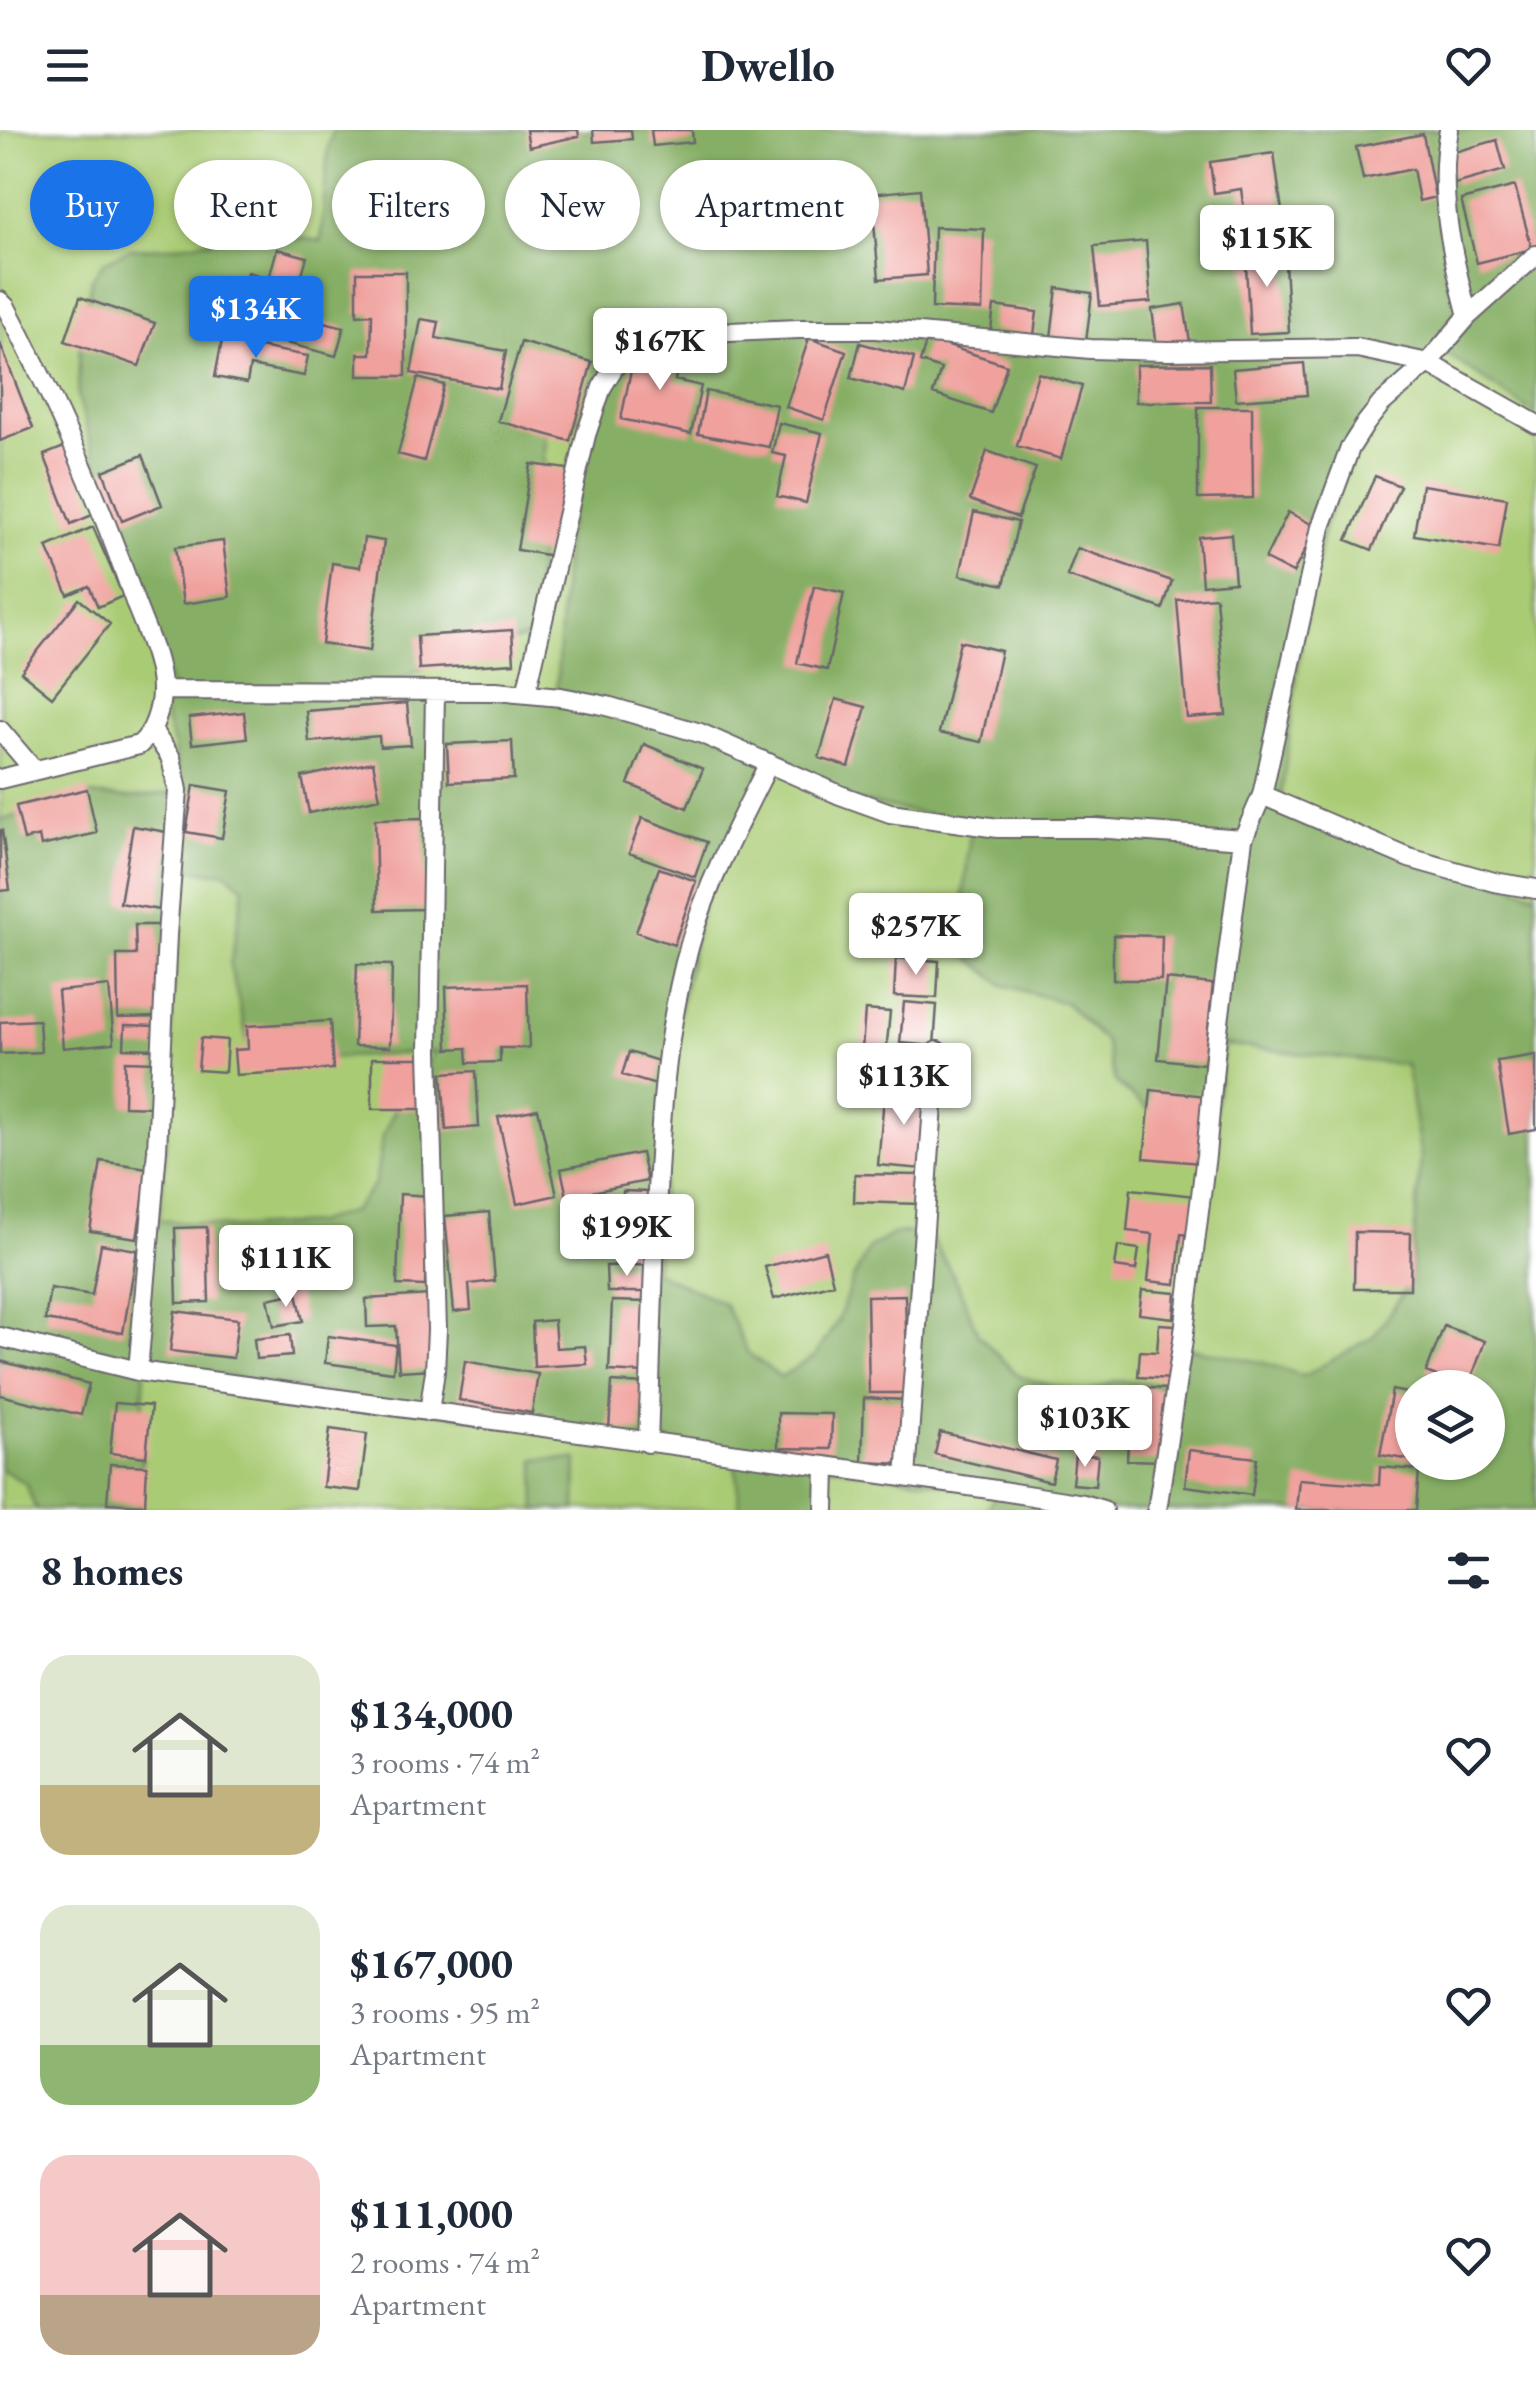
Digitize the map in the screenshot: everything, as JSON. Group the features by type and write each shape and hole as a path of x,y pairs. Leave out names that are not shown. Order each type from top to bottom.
{"lane":[{"path":"1449,130 1444,164 1446,206 1468,316"},
{"path":"1157,1510 1184,1340 1243,839 1262,795 1314,558 1338,476 1350,448 1381,404 1428,363 1468,316 1536,255"},
{"path":"0,301 47,386 93,490 153,652 161,690 152,730 134,748 0,779"},
{"path":"526,693 586,435 602,387 624,351 638,342 684,334 876,329 1090,349 1257,351 1340,347 1428,363 1536,424"},
{"path":"161,690 526,693 607,706 700,732 890,813 998,828 1096,828 1243,839"},
{"path":"429,1412 437,1330 429,1051 436,691"},
{"path":"0,730 34,770"},
{"path":"138,1371 157,1150 166,935 178,790 171,758 152,730"},
{"path":"648,1443 658,1162 669,1036 697,921 769,763"},
{"path":"1262,795 1409,858 1494,882 1536,888"},
{"path":"906,1478 937,1051"},
{"path":"0,1338 138,1371 826,1466 1103,1510"},
{"path":"825,1510 826,1466"}],"green space":[{"path":"0,130 1536,130 1536,1510 0,1510"},
{"path":"333,130 1536,130 1536,415 1444,352 1369,421 1325,522 1302,635 1280,806 1536,894 1536,1510 987,1510 996,1491 827,1466 826,1510 740,1510 734,1453 434,1412 145,1361 140,1510 36,1510 26,1484 0,1468 0,821 88,795 130,798 182,792 163,710 172,694 163,654 100,477 78,396 80,336 92,278 104,262 128,250 174,246 174,250 312,250 312,240 321,241","holes":["545,410 583,420 564,557 556,699 382,686 451,657 532,637 543,514","767,759 855,801 971,823 958,948 1003,985 1066,1003 1105,1042 1115,1082 1171,1128 1213,1127 1224,1045 1406,1065 1421,1158 1410,1283 1373,1337 1304,1376 1264,1363 1186,1347 1181,1386 1115,1381 1084,1395 1018,1376 978,1334 957,1282 928,1232 893,1234 869,1248 838,1321 815,1356 780,1377 748,1353 724,1303 655,1272 675,1033 703,899","179,867 226,872 244,887 230,966 248,1042 258,1062 435,1052 400,1099 383,1135 375,1184 353,1211 314,1223 235,1228 159,1220"]},
{"path":"535,1459 577,1460 576,1510 536,1510"}],"building":[{"path":"526,130 578,130 579,136 529,147"},
{"path":"593,130 631,130 632,139 594,142"},
{"path":"651,130 692,130 693,142 653,146"},
{"path":"1423,134 1435,197 1419,201 1413,169 1363,179 1356,147"},
{"path":"1497,140 1505,170 1455,184 1447,154"},
{"path":"1274,153 1284,226 1247,231 1241,189 1214,193 1210,162"},
{"path":"1515,186 1532,249 1477,263 1461,200"},
{"path":"920,189 927,275 879,279 879,193"},
{"path":"934,227 984,229 982,310 932,308"},
{"path":"1146,241 1151,302 1100,306 1094,246"},
{"path":"1284,246 1289,332 1250,334 1245,249"},
{"path":"277,250 307,257 294,301 243,287 248,272 269,278"},
{"path":"357,272 406,272 406,376 358,376 358,354 371,354 372,314 357,315"},
{"path":"1057,288 1092,293 1086,342 1051,337"},
{"path":"80,297 155,323 139,366 65,341"},
{"path":"243,302 344,327 336,356 236,330"},
{"path":"1184,304 1190,342 1157,347 1152,309"},
{"path":"994,306 1037,312 1034,335 991,330"},
{"path":"421,319 439,322 436,338 506,351 499,389 411,373"},
{"path":"809,338 846,351 824,420 786,407"},
{"path":"927,339 1007,365 991,413 933,394 941,369 920,362"},
{"path":"222,340 308,356 304,376 250,366 247,383 215,377"},
{"path":"521,342 592,362 570,441 498,421"},
{"path":"0,343 33,428 0,441"},
{"path":"860,343 914,358 905,393 851,378"},
{"path":"636,346 680,355 675,380 701,386 691,434 621,419"},
{"path":"1304,363 1307,395 1236,400 1233,369"},
{"path":"1210,364 1211,402 1136,402 1136,365"},
{"path":"1038,373 1082,386 1061,459 1017,446"},
{"path":"418,378 444,385 424,461 398,454"},
{"path":"706,391 777,405 769,447 698,434"},
{"path":"1198,407 1252,407 1253,498 1198,499"},
{"path":"779,423 822,433 806,503 777,496 786,456 772,453"},
{"path":"69,445 97,513 71,524 44,455"},
{"path":"987,451 1036,468 1018,518 970,500"},
{"path":"143,455 162,505 122,521 103,471"},
{"path":"531,464 568,469 553,556 517,550"},
{"path":"1375,476 1400,486 1372,550 1347,540"},
{"path":"1422,485 1507,498 1499,549 1414,535"},
{"path":"974,512 1018,522 1004,585 960,575"},
{"path":"1288,512 1317,527 1293,573 1265,559"},
{"path":"93,527 123,596 98,607 89,586 68,595 47,547"},
{"path":"1231,534 1235,582 1202,585 1198,537"},
{"path":"364,538 384,541 370,651 322,644 332,563 360,567"},
{"path":"223,541 230,597 183,604 175,547"},
{"path":"1077,548 1172,581 1163,609 1067,576"},
{"path":"814,586 844,593 827,670 797,663"},
{"path":"1216,597 1226,715 1187,718 1177,600"},
{"path":"79,599 110,624 52,697 21,672"},
{"path":"512,630 514,663 419,669 417,636"},
{"path":"960,641 1001,651 981,742 939,733"},
{"path":"836,699 866,707 849,767 819,758"},
{"path":"407,703 411,745 380,747 379,736 309,742 306,711"},
{"path":"244,712 247,738 192,744 189,718"},
{"path":"512,741 514,779 449,782 447,744"},
{"path":"644,744 703,769 687,808 628,784"},
{"path":"373,762 380,798 309,813 302,777"},
{"path":"194,785 230,791 222,838 186,832"},
{"path":"87,789 97,833 41,846 39,836 24,840 16,806"},
{"path":"424,818 426,909 377,910 375,819"},
{"path":"642,818 707,842 695,877 629,853"},
{"path":"133,826 172,833 159,910 120,903"},
{"path":"0,830 10,890 0,891"},
{"path":"659,868 696,881 674,945 636,932"},
{"path":"135,925 159,925 160,1017 118,1018 117,955 136,955"},
{"path":"1113,935 1162,936 1161,980 1113,980"},
{"path":"896,958 939,961 937,998 894,996"},
{"path":"357,964 392,965 390,1047 354,1046"},
{"path":"1166,979 1213,984 1204,1064 1158,1059"},
{"path":"527,984 529,1048 500,1048 500,1062 468,1063 467,1048 448,1049 446,987"},
{"path":"109,986 114,1043 63,1048 58,991"},
{"path":"904,1002 937,1005 934,1046 900,1043"},
{"path":"865,1010 890,1012 885,1064 861,1062"},
{"path":"39,1020 41,1052 0,1054 0,1022"},
{"path":"330,1021 333,1069 236,1075 234,1050 248,1049 247,1026"},
{"path":"125,1025 158,1026 157,1049 124,1048"},
{"path":"201,1038 227,1040 225,1072 198,1070"},
{"path":"903,1049 932,1052 930,1082 900,1080"},
{"path":"629,1052 662,1062 656,1085 622,1075"},
{"path":"1536,1055 1536,1129 1509,1134 1497,1061"},
{"path":"372,1058 421,1058 422,1109 372,1109"},
{"path":"125,1061 155,1062 154,1107 124,1106"},
{"path":"476,1071 479,1127 446,1130 442,1073"},
{"path":"885,1086 930,1091 923,1169 878,1165"},
{"path":"1151,1090 1207,1096 1200,1163 1144,1158"},
{"path":"538,1109 557,1195 517,1204 498,1117"},
{"path":"641,1153 647,1181 567,1197 561,1169"},
{"path":"101,1161 148,1168 137,1238 90,1231"},
{"path":"855,1174 921,1175 920,1204 854,1202"},
{"path":"1131,1189 1196,1196 1192,1235 1181,1234 1176,1284 1148,1281 1153,1234 1127,1231"},
{"path":"623,1191 651,1192 651,1256 622,1256"},
{"path":"400,1194 429,1196 425,1286 397,1285"},
{"path":"489,1212 495,1281 469,1284 471,1310 454,1312 445,1216"},
{"path":"207,1227 209,1302 177,1303 175,1228"},
{"path":"1355,1232 1411,1233 1410,1289 1354,1289"},
{"path":"101,1244 137,1250 123,1333 45,1320 50,1288 92,1295"},
{"path":"1118,1246 1139,1249 1136,1270 1115,1267"},
{"path":"825,1251 833,1283 774,1299 765,1267"},
{"path":"647,1265 647,1292 607,1292 606,1266"},
{"path":"1142,1290 1176,1293 1174,1318 1139,1314"},
{"path":"297,1293 303,1321 274,1326 268,1299"},
{"path":"429,1295 434,1369 399,1371 396,1326 367,1327 366,1299"},
{"path":"905,1295 908,1393 869,1393 867,1296"},
{"path":"612,1301 647,1302 644,1373 609,1371"},
{"path":"175,1311 238,1319 233,1358 170,1351"},
{"path":"554,1320 556,1348 585,1346 587,1364 534,1367 532,1322"},
{"path":"1159,1324 1175,1325 1172,1379 1138,1377 1140,1351 1157,1352"},
{"path":"1444,1326 1485,1341 1475,1370 1427,1370"},
{"path":"290,1335 292,1356 256,1359 254,1339"},
{"path":"328,1336 396,1345 393,1372 325,1363"},
{"path":"0,1361 89,1384 81,1415 0,1395"},
{"path":"465,1361 538,1374 532,1413 459,1400"},
{"path":"612,1382 644,1384 641,1432 609,1429"},
{"path":"1131,1387 1168,1389 1165,1461 1127,1460"},
{"path":"1392,1390 1395,1391 1395,1457 1380,1455"},
{"path":"864,1398 906,1400 904,1464 862,1462"},
{"path":"115,1403 151,1406 146,1457 110,1453"},
{"path":"778,1413 832,1414 831,1449 778,1448"},
{"path":"330,1429 367,1434 360,1491 323,1487"},
{"path":"940,1432 1056,1460 1051,1482 935,1454"},
{"path":"1189,1450 1257,1458 1252,1495 1185,1486"},
{"path":"1075,1454 1098,1456 1095,1486 1072,1484"},
{"path":"110,1464 147,1466 145,1505 107,1503"},
{"path":"1380,1467 1395,1468 1395,1480 1418,1480 1416,1510 1296,1510 1299,1479 1379,1485"}]}
